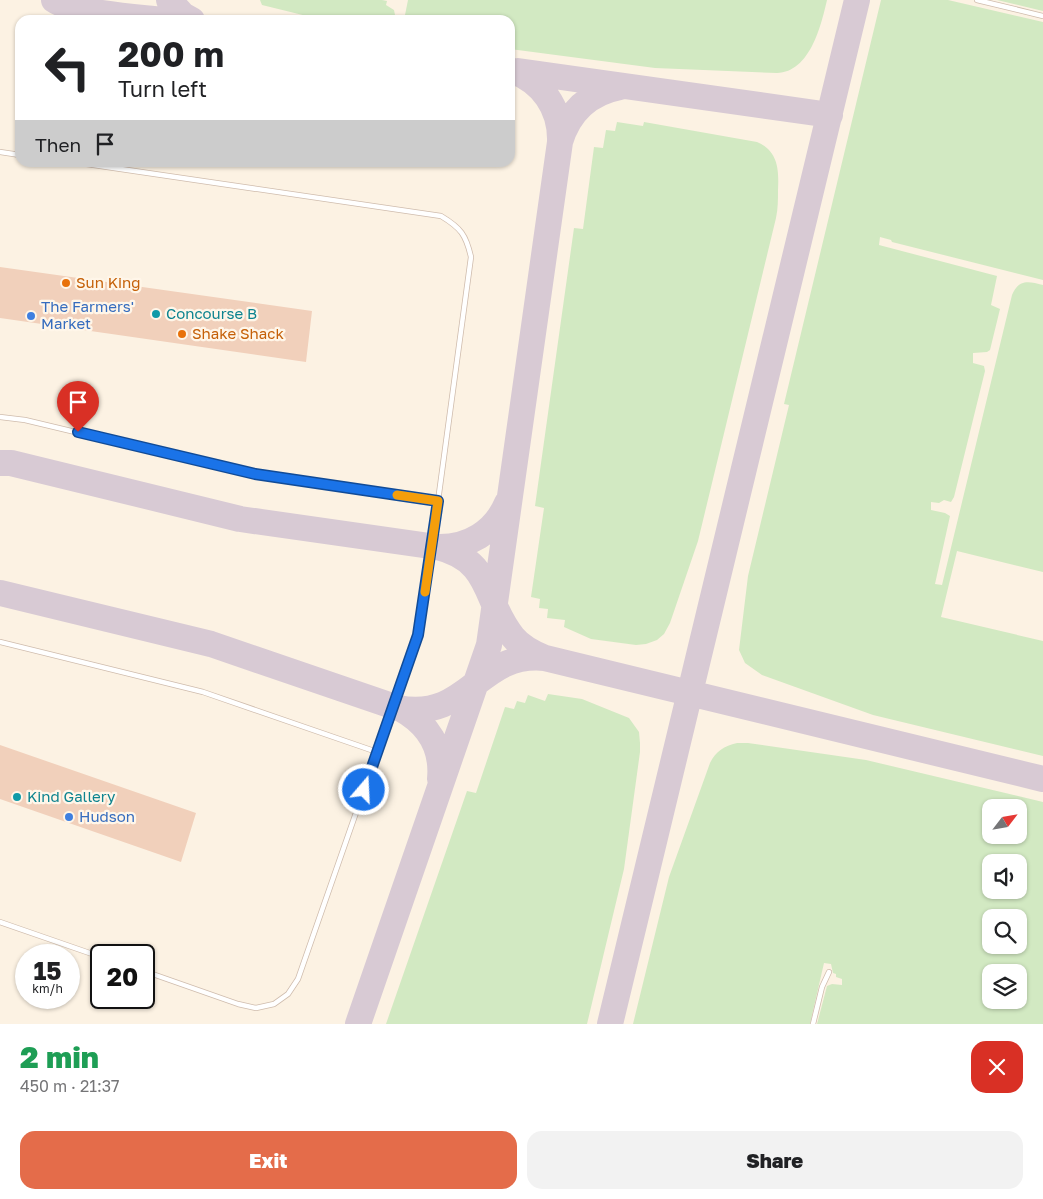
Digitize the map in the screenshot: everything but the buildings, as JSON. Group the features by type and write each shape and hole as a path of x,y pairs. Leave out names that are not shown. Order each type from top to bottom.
{"lane":[{"path":"977,0 1043,16"},
{"path":"0,152 15,154"},
{"path":"108,167 442,216 456,225 467,240 471,257 418,635 298,979 288,994 274,1004 256,1008 238,1004 155,975"},
{"path":"0,417 25,420 255,474 438,501"},
{"path":"0,642 203,692 377,752"},
{"path":"0,922 90,953"},
{"path":"813,1024 822,987 828,972"}],"green space":[{"path":"260,0 382,0 387,1 386,5 394,10 395,15 303,15 262,5"},
{"path":"408,0 827,0 817,34 806,56 798,65 788,71 777,73 655,68 515,50 515,15 405,15"},
{"path":"881,0 948,0 1043,22 1043,280 892,242 880,237 879,245 997,276 991,305 1000,309 990,350 973,353 973,363 984,366 985,371 954,497 951,502 944,500 939,503 931,502 931,510 950,516 935,584 942,585 1012,295 1018,286 1024,282 1043,285 1043,572 957,551 941,617 1043,641 1043,756 873,715 762,675 745,663 739,650 748,576 789,405 784,404"},
{"path":"997,0 1043,0 1043,11"},
{"path":"617,122 643,126 644,122 757,142 769,150 773,156 778,175 776,218 698,541 670,623 664,634 657,640 636,645 591,639 564,627 565,620 547,618 548,609 539,608 540,599 531,597 544,508 535,506 574,228 583,229 594,147 603,148 606,130 615,131"},
{"path":"548,694 582,699 629,718 639,732 640,752 624,869 587,1024 386,1024 467,791 476,793 505,707 514,709 517,701 525,703 528,695 545,701"},
{"path":"737,743 748,743 866,760 1043,802 1043,1024 817,1024 827,986 832,984 842,985 842,979 836,977 836,974 833,973 831,964 824,963 810,1024 633,1024 669,877 710,763 724,747"}],"taxiway":[{"path":"54,0 75,8 116,15"},
{"path":"169,0 183,15"},
{"path":"610,1024 857,0"},
{"path":"518,71 830,115"},
{"path":"358,1024 489,645 560,142 557,118 547,97 531,81 515,72"},
{"path":"560,142 569,121 582,105 599,94 620,87"},
{"path":"0,463 11,463 240,519 437,547 459,545 479,536 495,522 507,503"},
{"path":"437,547 455,553 469,562 478,572 496,610 513,637 520,644 545,658 1043,779"},
{"path":"0,593 211,644 401,709 419,722 432,738 439,757 440,779"},
{"path":"398,708 422,710 441,705 458,696 504,665 522,659 545,658"}],"slow traffic":[{"path":"397,495 438,501 425,592"}],"place":[{"name":"Sun King","path":"66,283"},
{"name":"Concourse B","path":"156,314"},
{"name":"The Farmers' Market","path":"31,316"},
{"name":"Shake Shack","path":"182,334"},
{"name":"Kind Gallery","path":"17,797"},
{"name":"Hudson","path":"69,817"}],"route":[{"path":"78,432 237,471 438,501 418,635 364,790"}]}
